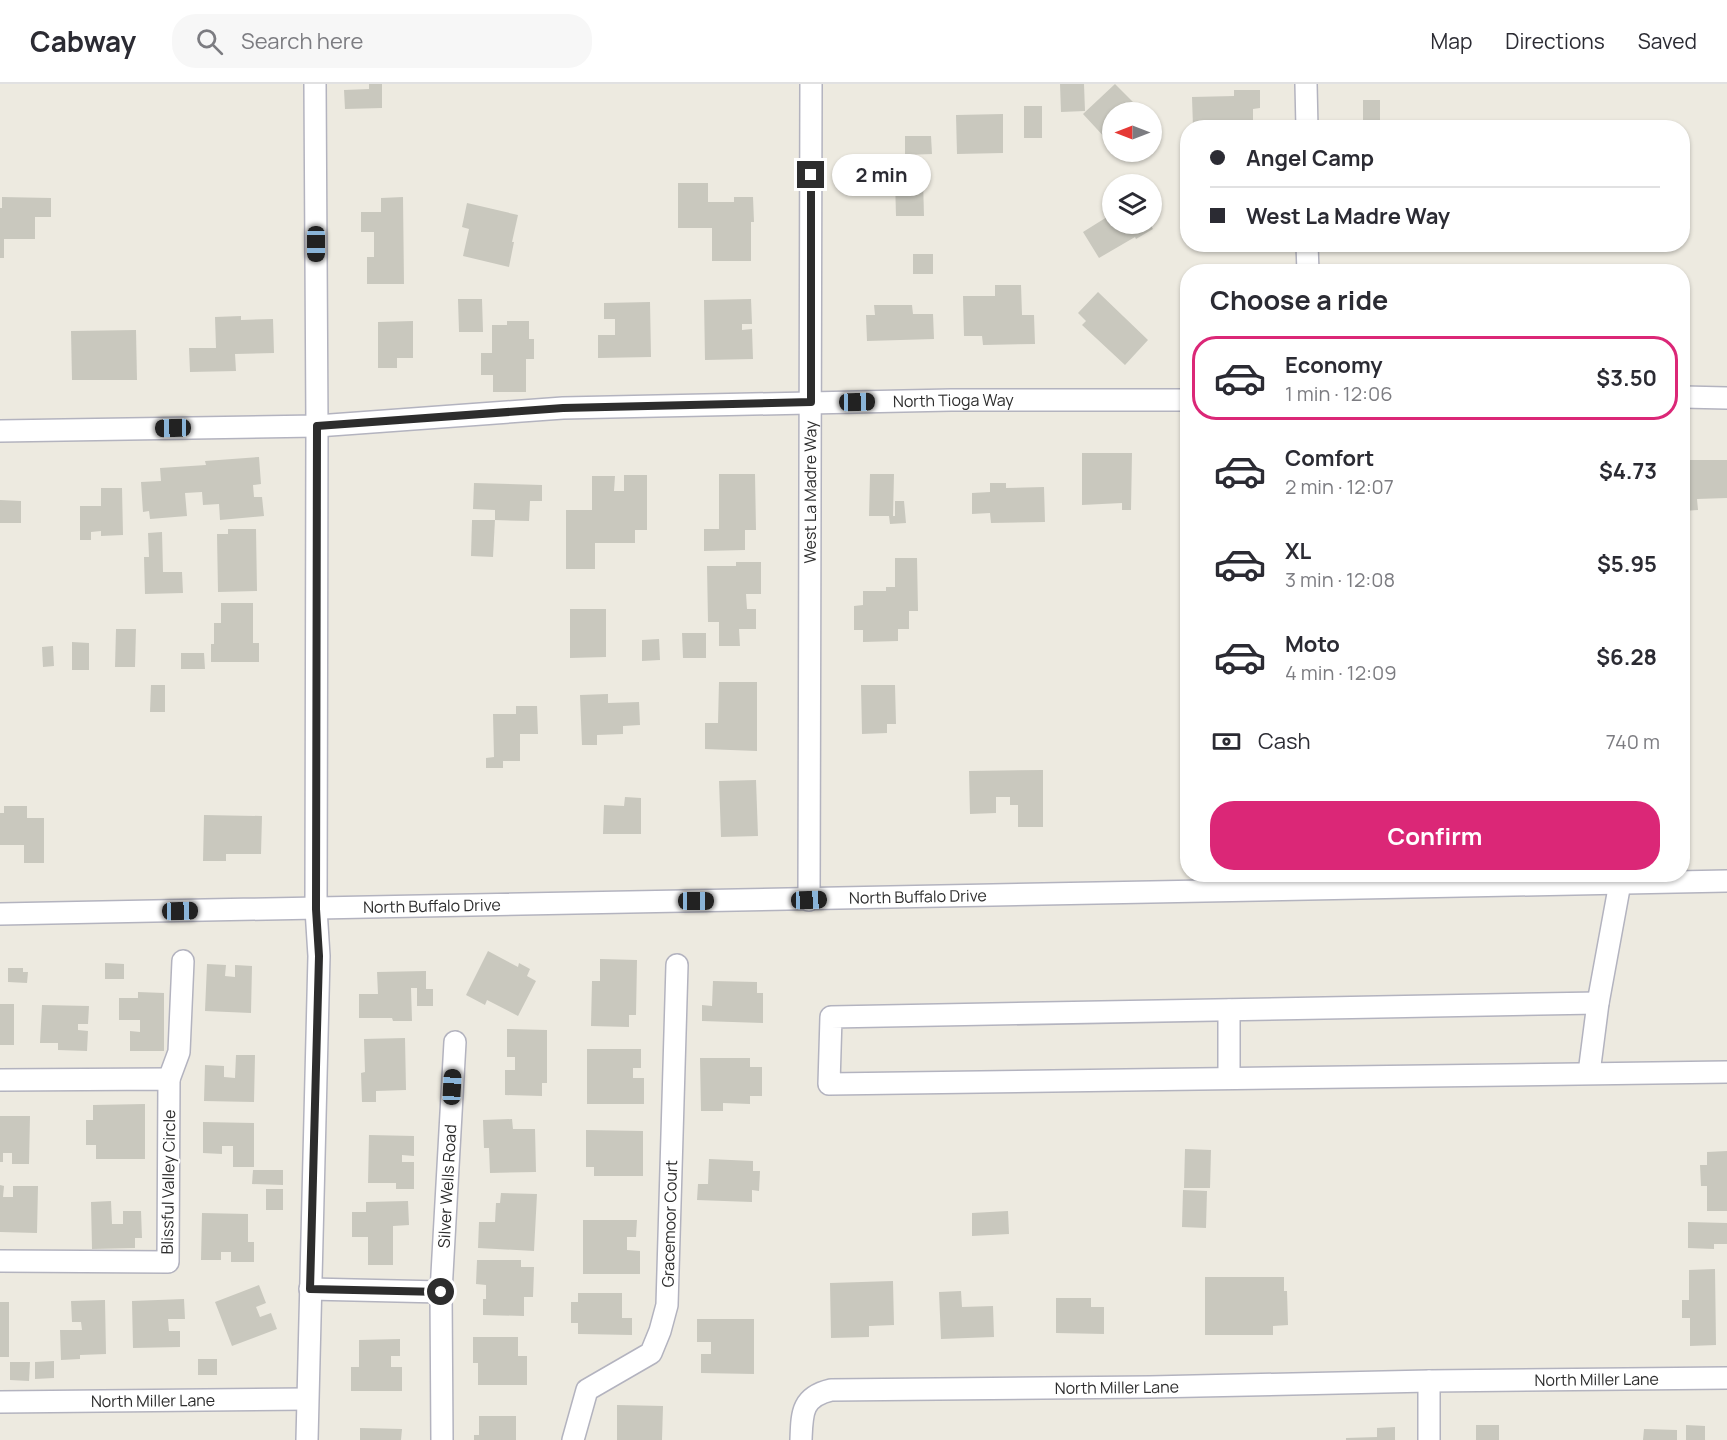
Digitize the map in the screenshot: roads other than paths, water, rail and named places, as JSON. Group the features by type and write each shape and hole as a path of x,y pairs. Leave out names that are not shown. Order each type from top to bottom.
{"street":[{"path":"307,1440 319,956 316,909 315,84"},
{"name":"West La Madre Way","path":"809,900 811,84"},
{"path":"1306,84 1307,120"},
{"path":"1690,397 1727,398"},
{"name":"North Tioga Way","path":"0,431 317,426 563,408 951,400 1180,400"},
{"name":"North Buffalo Drive","path":"0,914 583,902 809,900 1307,882 1620,884 1727,881"},
{"path":"1589,1073 1598,1003 1620,884"},
{"name":"Blissful Valley Circle","path":"0,1261 168,1262 169,1078 179,1052 183,961"},
{"name":"Gracemoor Court","path":"573,1440 587,1390 651,1353 667,1305 677,965"},
{"path":"1598,1003 831,1017 829,1084 1727,1072"},
{"path":"1229,1010 1229,1078"},
{"name":"Silver Wells Road","path":"442,1440 441,1292 455,1042"},
{"path":"0,1080 169,1078"},
{"path":"310,1289 441,1292"},
{"name":"North Miller Lane","path":"801,1440 802,1414 807,1404 821,1393 838,1389 1150,1388 1430,1381 1727,1378"},
{"path":"1429,1440 1430,1381"},
{"name":"North Miller Lane","path":"0,1402 307,1399"}]}
